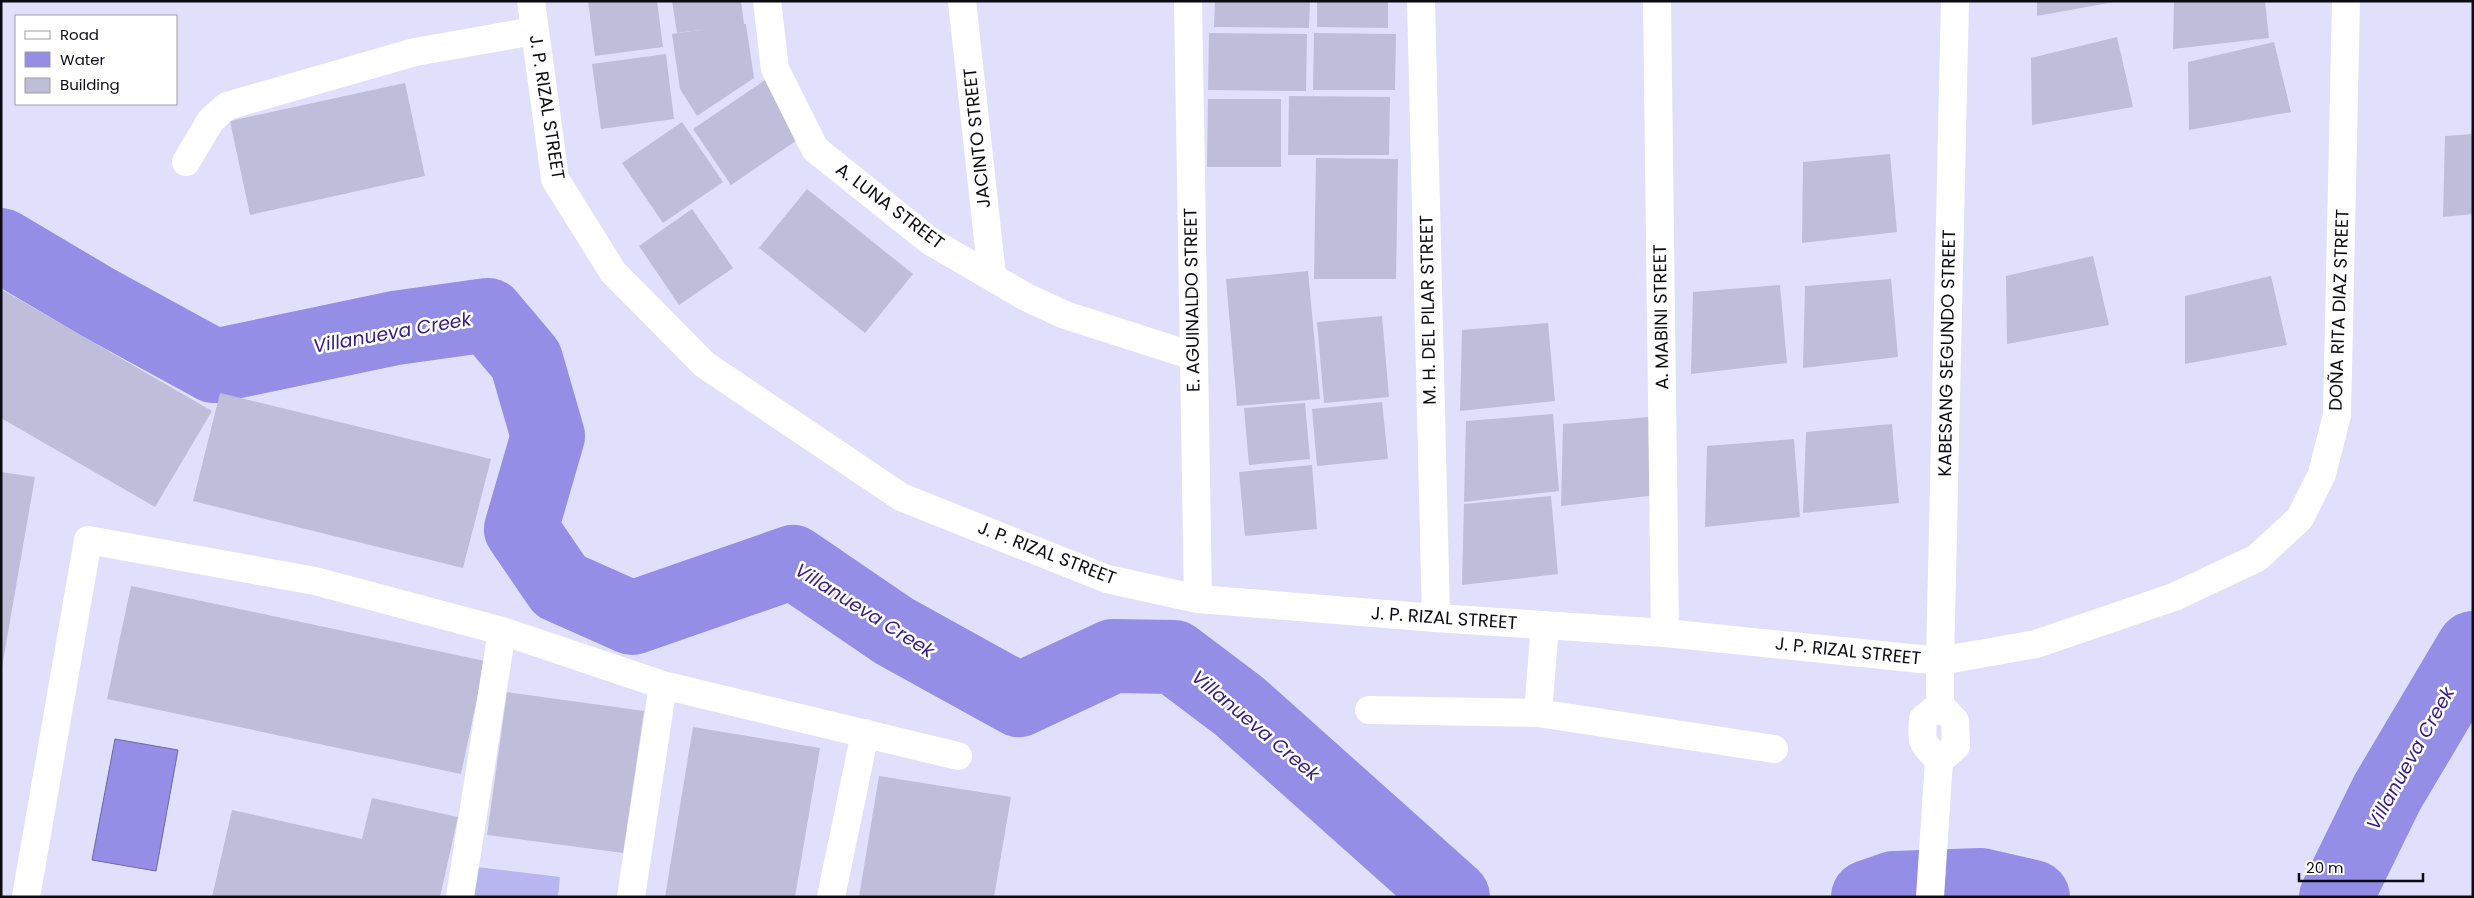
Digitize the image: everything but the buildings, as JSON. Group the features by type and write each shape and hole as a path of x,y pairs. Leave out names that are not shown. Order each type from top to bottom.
{"street":[{"name":"J. P. RIZAL STREET","path":"531,1 555,179 613,272 705,365 901,496 1107,579 1198,598 1436,618 1666,633 1940,661"},
{"name":"A. LUNA STREET","path":"767,1 775,69 816,149 930,241 1026,297 1065,316 1193,356"},
{"name":"JACINTO STREET","path":"962,1 992,276"},
{"name":"E. AGUINALDO STREET","path":"1188,1 1198,598"},
{"name":"M. H. DEL PILAR STREET","path":"1421,1 1436,618"},
{"name":"A. MABINI STREET","path":"1657,1 1666,633"},
{"name":"KABESANG SEGUNDO STREET","path":"1930,897 1933,817 1939,761 1956,746 1955,722 1940,705 1954,1"},
{"name":"DOÑA RITA DIAZ STREET","path":"1940,661 2036,644 2174,597 2257,558 2300,518 2322,474 2337,415 2346,1"},
{"path":"186,162 212,120 227,106 415,52 534,31"},
{"path":"26,897 88,540 315,581 502,632 663,685 958,756"},
{"path":"1538,714 1546,625"},
{"path":"460,897 502,632"},
{"path":"631,897 663,685"},
{"path":"1369,710 1538,714 1774,749"},
{"path":"831,897 865,733"}],"shaded area":[{"path":"477,867 560,877 558,897 473,897"}],"water":[{"path":"115,739 178,750 156,871 92,860"}],"waterway":[{"name":"Villanueva Creek","path":"1,245 97,302 214,366 395,328 488,315 526,360 548,436 521,529 560,586 632,618 793,562 894,631 1019,700 1113,656 1174,657 1239,706 1453,897"},
{"name":"Villanueva Creek","path":"2336,897 2387,793 2473,648"},
{"name":"Villanueva Creek","path":"1868,897 1894,888 1981,885 2033,897"}]}
